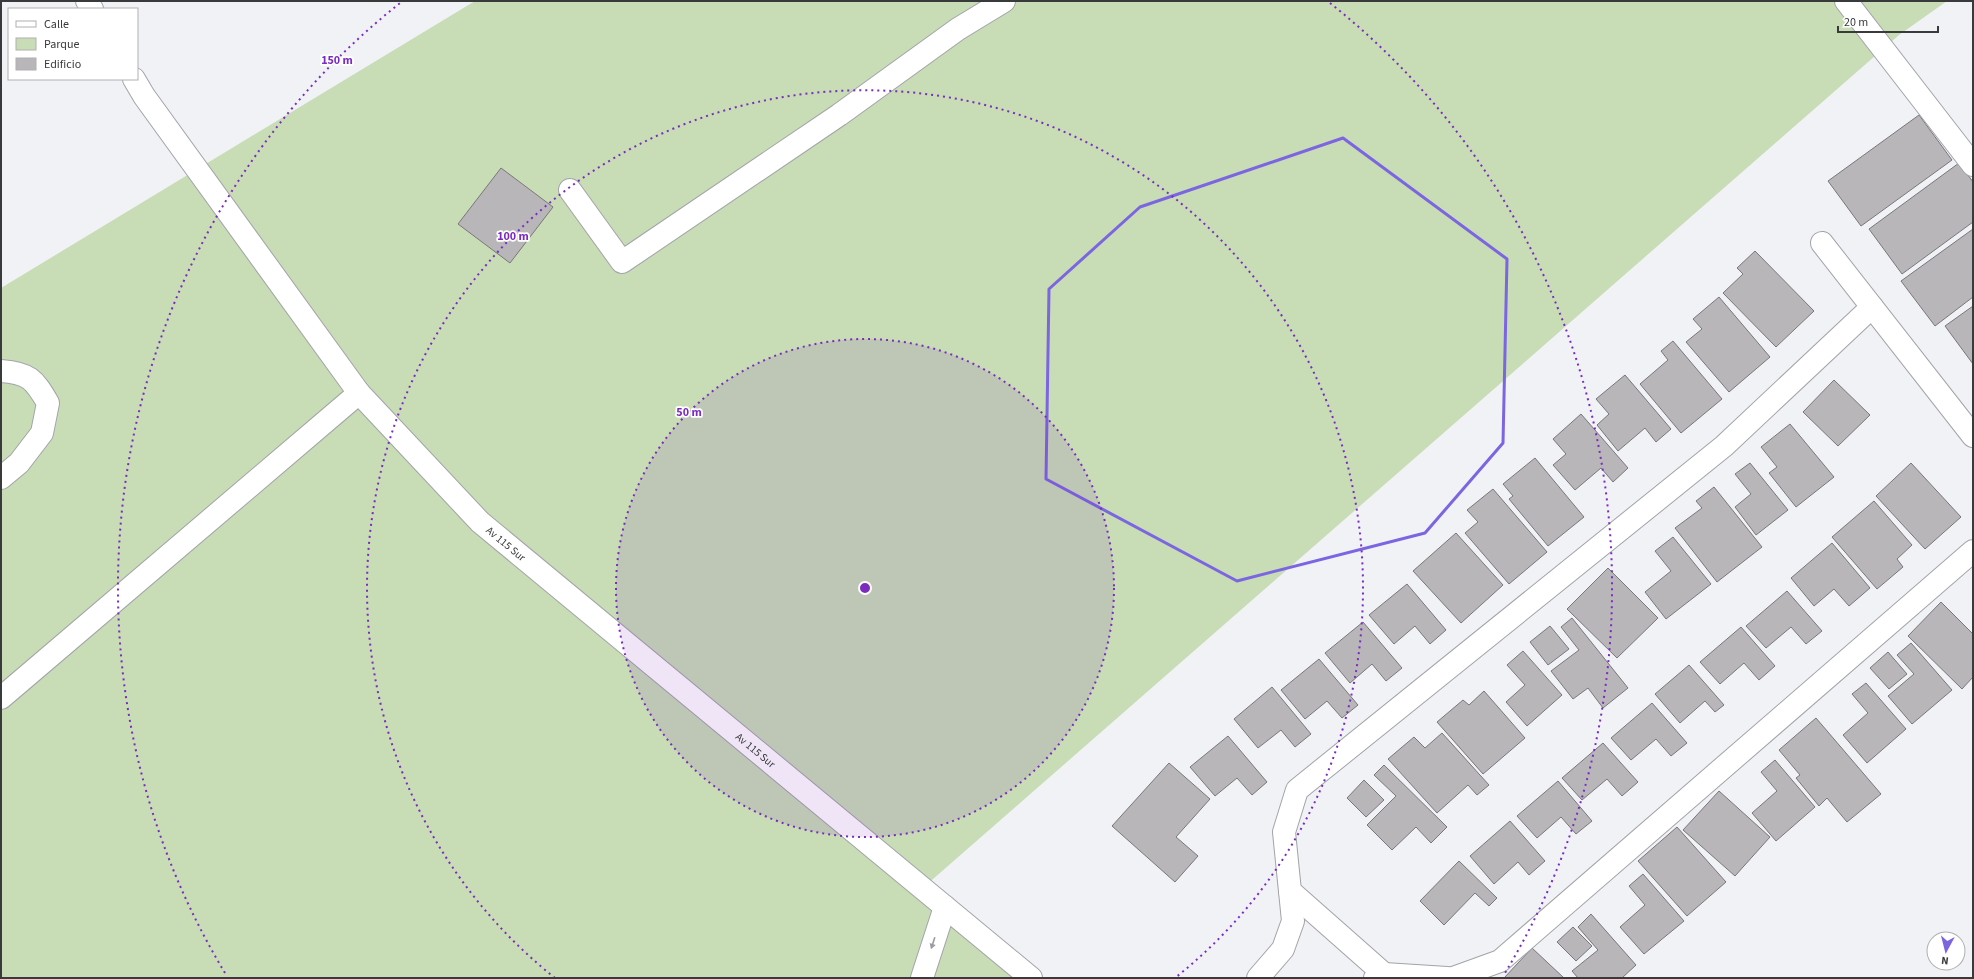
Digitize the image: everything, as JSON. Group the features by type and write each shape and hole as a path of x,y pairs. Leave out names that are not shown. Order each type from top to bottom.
{"street":[{"path":"570,190 622,262 839,115 958,29 1004,1"},
{"path":"1846,1 1973,165"},
{"name":"Av 115 Sur","path":"135,80 144,96 359,393 480,522 945,907 1005,969 1031,978"},
{"path":"1822,243 1973,436"},
{"path":"1258,978 1283,949 1293,920 1284,832 1297,790 1724,446 1872,307"},
{"path":"1,371 18,372 36,382 48,403 42,433 20,463 1,478"},
{"path":"1,698 359,393"},
{"path":"1453,978 1500,961 1973,551"},
{"path":"1290,891 1379,976 1447,978"},
{"path":"922,978 945,907"}],"highlighted area":[{"path":"1343,138 1507,259 1503,443 1425,533 1237,581 1046,479 1049,289 1140,207"}],"green space":[{"path":"475,1 1947,1 1899,35 925,886 1023,978 1,978 1,288"}],"building":[{"path":"1919,115 1952,160 1861,226 1828,181"},
{"path":"1959,163 1973,182 1973,222 1902,274 1869,229"},
{"path":"501,168 553,207 510,263 458,224"},
{"path":"1973,229 1973,297 1935,326 1901,281"},
{"path":"1755,251 1814,311 1776,347 1723,293 1743,274 1737,268"},
{"path":"1719,297 1770,357 1729,392 1686,342 1702,329 1693,319"},
{"path":"1973,306 1973,364 1945,326"},
{"path":"1673,341 1722,399 1681,433 1640,384 1668,360 1661,351"},
{"path":"1625,375 1671,429 1656,442 1645,428 1618,451 1597,425 1609,414 1596,399"},
{"path":"1834,380 1870,415 1838,446 1803,412"},
{"path":"1581,414 1628,468 1613,482 1601,468 1575,490 1553,465 1566,454 1553,439"},
{"path":"1790,424 1834,477 1796,507 1769,473 1777,467 1761,447"},
{"path":"1535,458 1584,517 1548,546 1509,499 1513,496 1503,484"},
{"path":"1750,463 1788,510 1756,535 1735,507 1751,494 1735,474"},
{"path":"1911,463 1961,517 1925,549 1876,496"},
{"path":"1714,487 1762,547 1717,582 1675,528 1702,508 1696,501"},
{"path":"1493,489 1547,552 1509,584 1465,533 1478,522 1467,510"},
{"path":"1874,501 1912,545 1897,559 1903,567 1877,589 1832,537"},
{"path":"1456,533 1503,585 1461,623 1413,571"},
{"path":"1673,537 1711,584 1666,619 1645,592 1671,571 1655,551"},
{"path":"1832,543 1870,588 1849,606 1834,589 1814,606 1791,578"},
{"path":"1608,568 1658,618 1617,658 1567,609"},
{"path":"1407,584 1446,630 1430,644 1415,626 1394,644 1369,615"},
{"path":"1787,591 1822,631 1806,644 1791,627 1766,648 1746,626"},
{"path":"1941,602 1973,634 1973,677 1962,689 1908,636"},
{"path":"1572,618 1628,688 1603,708 1588,688 1573,699 1551,671 1579,650 1561,627"},
{"path":"1363,622 1402,668 1386,681 1372,664 1350,683 1325,653"},
{"path":"1550,626 1569,649 1548,665 1530,642"},
{"path":"1741,627 1775,666 1759,680 1744,663 1720,684 1700,662"},
{"path":"1911,643 1952,690 1912,724 1888,696 1914,674 1897,655"},
{"path":"1523,651 1562,695 1527,726 1506,702 1525,685 1507,665"},
{"path":"1888,652 1907,674 1889,689 1870,668"},
{"path":"1319,659 1358,705 1342,718 1327,701 1305,719 1281,690"},
{"path":"1689,665 1724,705 1715,712 1705,701 1680,723 1655,694"},
{"path":"1866,683 1906,729 1867,763 1843,735 1868,713 1852,694"},
{"path":"1272,687 1311,734 1295,747 1281,730 1258,748 1234,719"},
{"path":"1484,691 1525,738 1483,774 1437,722 1463,700 1469,705"},
{"path":"1652,703 1687,743 1671,756 1656,739 1631,760 1611,738"},
{"path":"1816,718 1881,794 1847,822 1827,798 1819,806 1796,778 1800,775 1779,750"},
{"path":"1442,733 1489,785 1477,795 1468,785 1437,813 1388,759 1414,737 1425,748"},
{"path":"1228,736 1267,782 1252,795 1237,778 1215,796 1190,767"},
{"path":"1603,743 1638,782 1622,796 1607,779 1582,800 1562,778"},
{"path":"1775,760 1815,807 1776,841 1752,813 1777,791 1761,772"},
{"path":"1169,763 1210,799 1176,837 1198,856 1175,882 1112,826"},
{"path":"1384,765 1447,827 1431,843 1416,827 1392,850 1367,825 1396,796 1374,775"},
{"path":"1364,780 1384,800 1366,817 1347,798"},
{"path":"1558,781 1592,821 1576,834 1561,817 1537,838 1517,816"},
{"path":"1719,791 1770,837 1735,876 1683,830"},
{"path":"1510,821 1545,861 1529,875 1518,862 1494,884 1470,856"},
{"path":"1677,827 1726,882 1687,916 1638,861"},
{"path":"1459,861 1497,898 1489,906 1475,893 1444,925 1420,901"},
{"path":"1643,874 1684,921 1644,954 1620,927 1645,905 1629,886"},
{"path":"1591,914 1636,965 1622,978 1578,978 1572,971 1598,950 1578,927"},
{"path":"1573,927 1592,946 1576,961 1557,942"},
{"path":"1532,948 1564,978 1504,978"}]}
